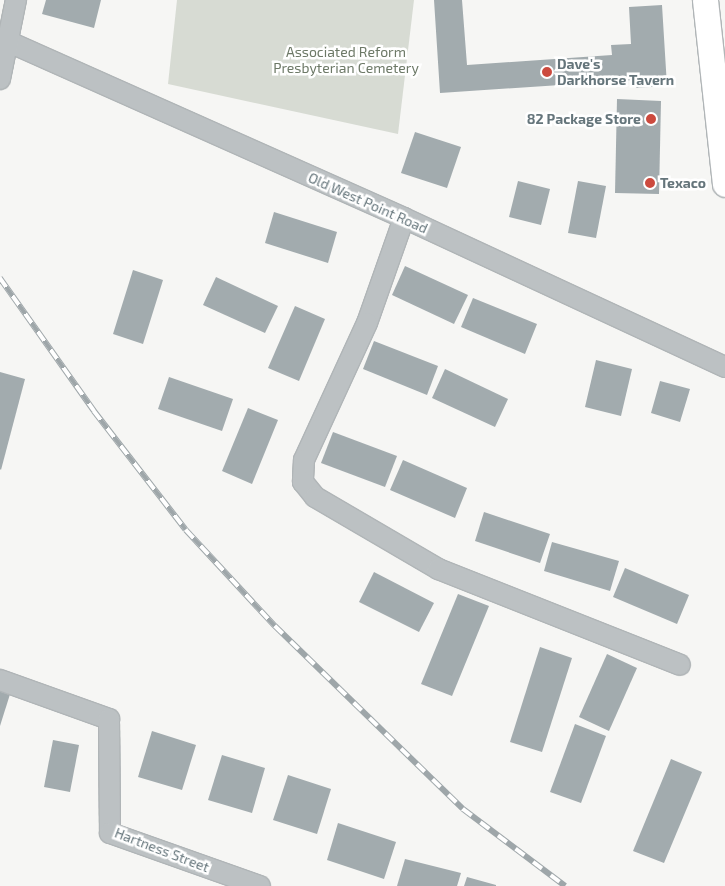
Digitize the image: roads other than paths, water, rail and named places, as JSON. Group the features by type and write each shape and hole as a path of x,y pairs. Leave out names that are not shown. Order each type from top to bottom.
{"main road":[{"path":"706,0 725,184"}],"street":[{"path":"0,79 16,0"},
{"name":"Old West Point Road","path":"9,42 404,218 725,367"},
{"path":"404,218 367,323 304,460 303,482 315,497 438,568 680,664"},
{"name":"Hartness Street","path":"0,680 110,719 110,833 260,886"}],"railway":[{"path":"0,278 94,411 186,530 275,626 463,809 565,886"}],"place":[{"name":"Dave's Darkhorse Tavern","path":"547,72"},
{"name":"82 Package Store","path":"651,119"},
{"name":"Texaco","path":"650,183"}],"park label":[{"name":"Associated Reform Presbyterian Cemetery","path":"346,60"}]}
